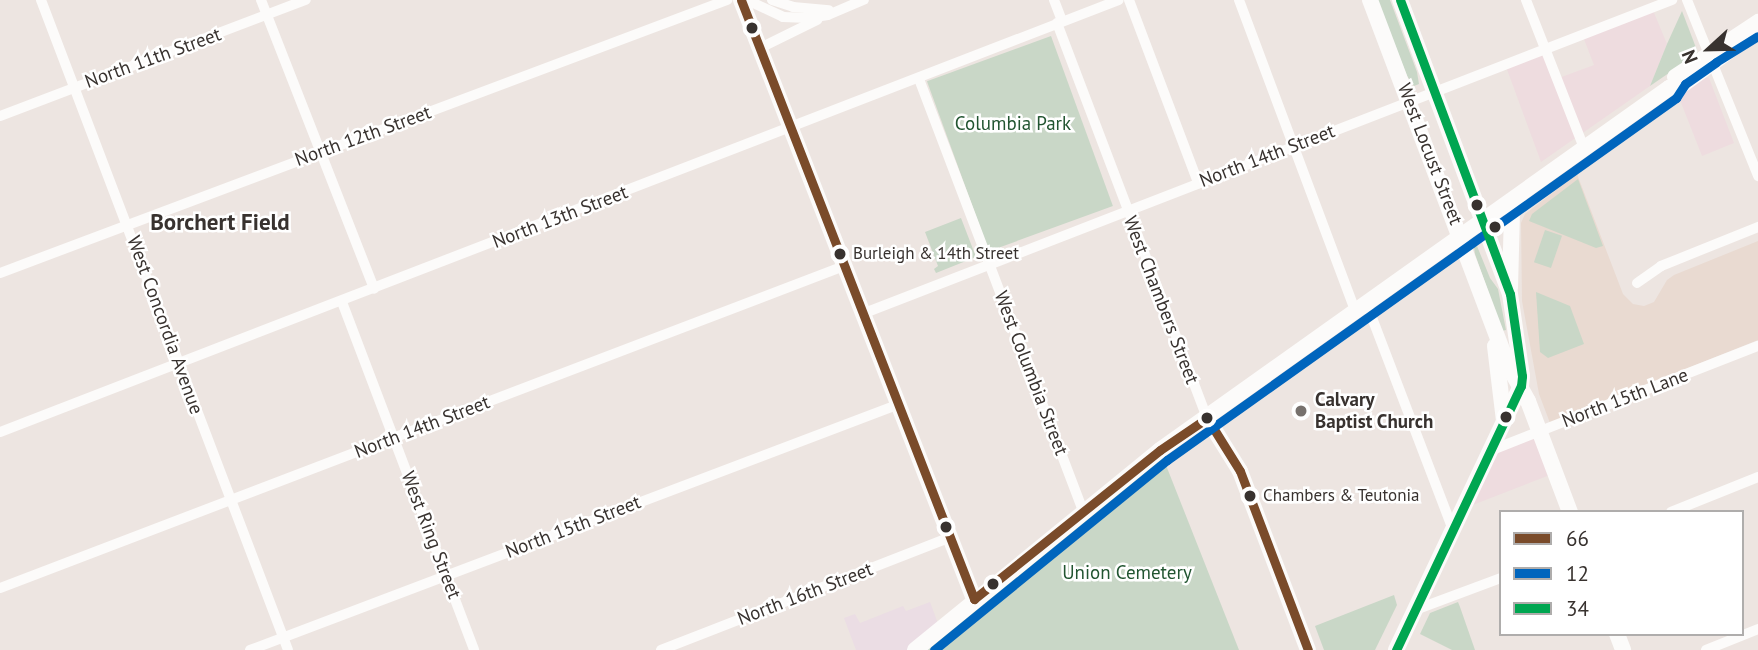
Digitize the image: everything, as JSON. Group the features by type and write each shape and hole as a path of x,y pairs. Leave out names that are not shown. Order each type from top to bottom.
{"main road":[{"path":"741,0 974,599"},
{"name":"West Locust Street","path":"1370,0 1462,236 1508,365 1521,386 1569,510"},
{"name":"West Locust Street","path":"1400,0 1510,294 1521,386"},
{"path":"915,650 1083,510 1160,450 1669,88 1682,85 1711,57 1758,22"},
{"path":"1711,57 1758,30"},
{"path":"1510,294 1513,209 1520,195"},
{"path":"1491,317 1504,420"},
{"path":"1396,650 1521,386"},
{"name":"West Chambers Street","path":"1207,418 1240,471 1308,650"}],"street":[{"name":"West Concordia Avenue","path":"41,0 288,650"},
{"path":"261,0 374,289"},
{"name":"North 11th Street","path":"0,116 306,0"},
{"name":"North 12th Street","path":"0,274 727,0"},
{"path":"747,0 783,18 828,15"},
{"path":"772,0 793,7 839,9"},
{"path":"760,48 839,9 864,0"},
{"name":"West Chambers Street","path":"1054,0 1059,22 1127,210 1207,418"},
{"name":"North 13th Street","path":"0,432 792,129 1119,0"},
{"path":"1129,0 1198,183"},
{"path":"1239,0 1293,146 1453,530"},
{"path":"1526,0 1584,148"},
{"name":"North 14th Street","path":"862,314 1672,0"},
{"path":"1698,0 1689,5 1758,176"},
{"name":"West Columbia Street","path":"919,79 1083,510"},
{"path":"1637,283 1661,266 1758,227"},
{"name":"North 14th Street","path":"0,589 844,266"},
{"name":"West Ring Street","path":"342,302 474,650"},
{"name":"North 15th Lane","path":"1492,450 1753,348"},
{"name":"North 15th Street","path":"250,650 897,405"},
{"path":"1676,510 1758,477"},
{"name":"North 16th Street","path":"661,650 949,538"},
{"path":"1415,610 1499,579"},
{"path":"1706,650 1741,636"}],"shaded area":[{"path":"1652,8 1667,44 1650,86 1541,162 1505,64 1544,49 1556,79 1594,65 1582,34"},
{"path":"1704,77 1709,78 1734,143 1702,156 1678,95"},
{"path":"1577,174 1623,294 1633,304 1644,306 1654,302 1667,280 1674,275 1758,241 1758,340 1550,423 1539,394 1522,301 1521,223 1525,214"},
{"path":"1539,431 1555,473 1465,508 1492,450"},
{"path":"930,602 940,629 915,650 856,650 844,618 855,614 860,623 903,606 906,611"}],"green space":[{"path":"1377,0 1390,0 1419,84 1414,86 1407,76"},
{"path":"1682,11 1698,53 1650,86 1667,44"},
{"name":"Columbia Park","path":"1051,36 1113,206 989,251 927,81"},
{"path":"1578,179 1603,246 1596,248 1529,221 1532,214"},
{"path":"961,218 976,257 936,273 934,269 938,266 925,232"},
{"path":"1545,230 1562,236 1551,268 1534,262"},
{"path":"1477,246 1490,278 1498,289 1506,330 1502,331 1475,254 1474,247"},
{"path":"1536,292 1570,306 1584,344 1548,358 1540,352"},
{"name":"Union Cemetery","path":"1160,450 1239,650 915,650"},
{"path":"1394,595 1397,605 1375,650 1324,650 1315,626"},
{"path":"1458,602 1475,650 1452,650 1420,634 1430,613"}],"transit line":[{"name":"66","path":"741,0 974,599"},
{"name":"34","path":"1396,650 1521,386 1522,376 1510,294 1400,0"},
{"name":"12","path":"934,650 1167,460 1676,98 1685,84 1758,36"},
{"name":"66","path":"1207,418 1240,471 1308,650"},
{"name":"66","path":"974,599 1160,450 1207,418"}],"place":[{"name":"Burleigh & 14th Street","path":"840,254"},
{"name":"Calvary Baptist Church","path":"1301,411"},
{"name":"Chambers & Teutonia","path":"1250,496"}],"district":[{"name":"Borchert Field","path":"220,222"}]}
